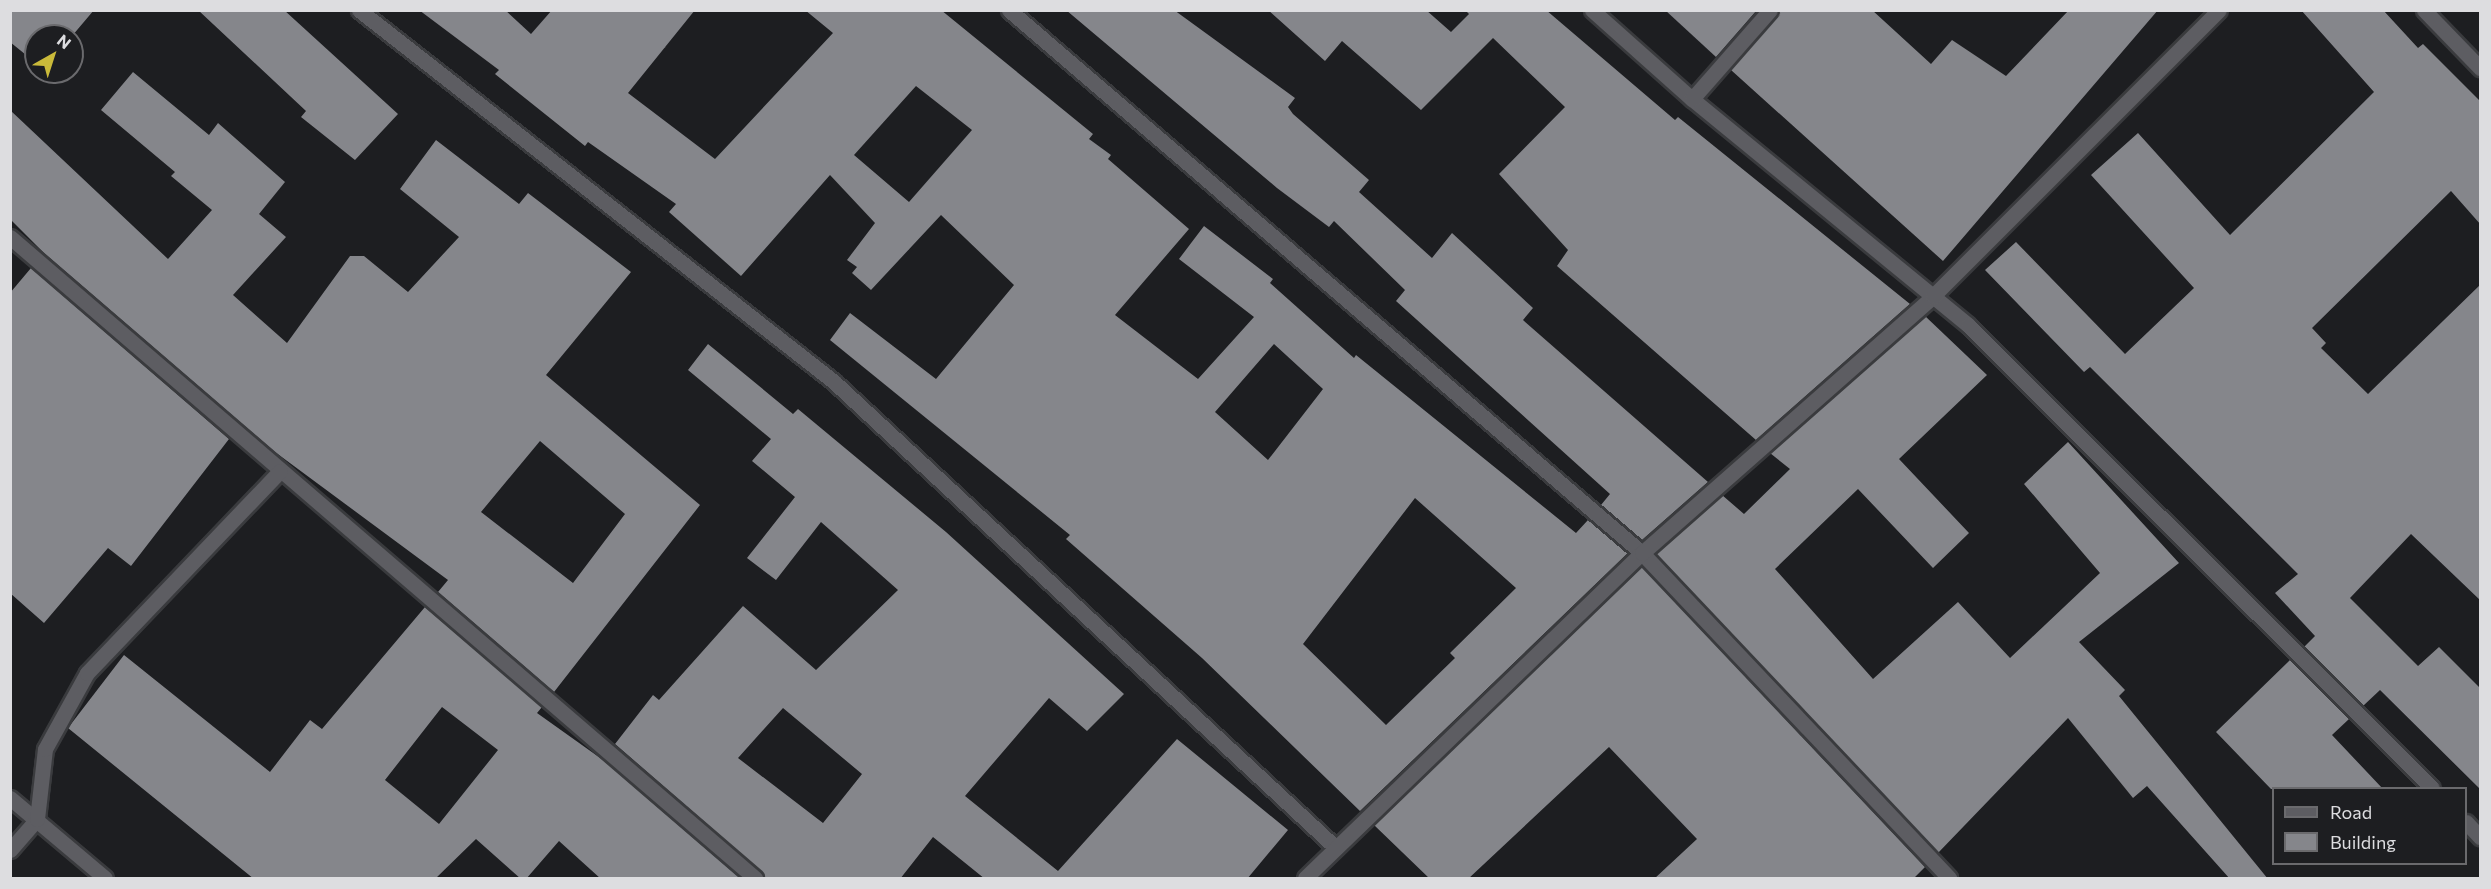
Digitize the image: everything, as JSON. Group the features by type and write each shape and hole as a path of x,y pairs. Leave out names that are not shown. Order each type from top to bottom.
{"street":[{"path":"359,10 833,381 1336,848"},
{"path":"1009,10 1642,553 1948,879"},
{"path":"1592,10 1692,99 1968,325 2430,787"},
{"path":"1692,99 1770,10"},
{"path":"1305,879 1642,553 1933,296 2219,10"},
{"path":"2424,10 2481,68"},
{"path":"10,237 755,879"},
{"path":"10,850 38,819 45,748 87,673 280,471"},
{"path":"10,798 38,819 105,879"},
{"path":"2467,823 2481,837"}],"building":[{"path":"10,10 94,10 82,24 24,24 24,53 10,42"},
{"path":"198,10 284,10 398,114 355,160 301,117 306,111"},
{"path":"419,10 505,10 531,34 552,10 695,10 628,93 715,159 833,33 805,10 941,10 1093,134 1089,139 1111,155 1108,159 1189,229 1115,315 1198,379 1254,317 1179,259 1204,226 1273,279 1270,283 1354,358 1356,355 1576,533 1588,520 1628,553 1360,811 1202,658 1066,539 1070,535 830,340 850,313 936,379 1014,285 941,215 871,290 852,273 857,267 847,260 875,223 830,175 741,276 669,212 676,204 588,142 585,146 495,74 499,70","holes":["916,86 972,130 909,202 854,155","1274,344 1323,389 1268,460 1215,412","1415,498 1516,588 1450,653 1455,658 1386,725 1303,644"]},
{"path":"1066,10 1174,10 1295,98 1288,107 1293,114 1369,180 1359,192 1432,258 1452,233 1533,308 1523,320 1708,482 1642,540 1601,505 1610,494 1396,301 1405,290 1334,221 1329,227 1277,188"},
{"path":"1268,10 1426,10 1451,32 1469,14 1465,10 1546,10 1675,120 1678,117 1910,304 1756,440 1557,266 1568,250 1499,174 1565,107 1493,38 1421,110 1342,41 1325,61"},
{"path":"1665,10 1757,10 1716,57"},
{"path":"1780,10 1872,10 1931,64 1952,40 2006,76 2069,10 2158,10 1943,261 1731,70"},
{"path":"2301,10 2383,10 2418,48 2423,44 2481,102 2481,225 2451,191 2312,328 2326,343 2321,348 2368,394 2481,284 2481,601 2411,534 2350,598 2418,666 2439,647 2481,689 2481,790 2380,690 2363,706 2304,647 2315,636 2275,593 2298,574 2090,367 2084,372 1985,270 2016,242 2125,354 2194,288 2091,175 2138,133 2230,235 2374,92"},
{"path":"133,72 209,135 218,123 285,182 259,214 286,237 233,295 287,343 350,256 364,256 408,292 459,237 400,189 436,140 519,204 528,193 631,272 546,375 700,505 554,692 438,592 448,580 275,452 44,253 10,219 10,110 168,259 212,210 171,176 175,172 101,110","holes":["540,441 625,514 573,583 481,512"]},
{"path":"31,268 229,439 131,566 108,548 44,623 10,593 10,293"},
{"path":"1925,316 1987,375 1899,459 1969,533 1933,568 1858,489 1775,569 1873,679 1958,602 2010,658 2100,573 2024,484 2068,442 2179,563 2079,642 2125,690 2119,696 2268,879 2230,879 2147,786 2133,798 2068,718 1938,853 1656,554 1722,495 1744,514 1790,469 1770,453"},
{"path":"708,344 793,414 798,409 946,532 1124,694 1087,731 1049,698 965,796 1058,871 1177,739 1288,830 1247,879 985,879 933,837 900,879 765,879 761,871 615,744 653,695 659,700 743,606 816,670 898,590 821,522 776,580 747,558 795,497 752,461 771,439 688,370","holes":["783,708 862,774 823,823 738,758"]},
{"path":"1642,567 1925,867 1913,879 1654,879 1697,839 1609,747 1468,879 1430,879 1374,825"},
{"path":"425,607 542,707 537,713 603,760 741,879 601,879 559,841 526,879 521,879 476,839 435,879 254,879 68,728 124,655 270,772 310,720 322,729","holes":["442,707 498,750 439,824 385,780"]},
{"path":"2290,660 2349,719 2332,735 2381,787 2272,787 2271,789 2216,732"}]}
